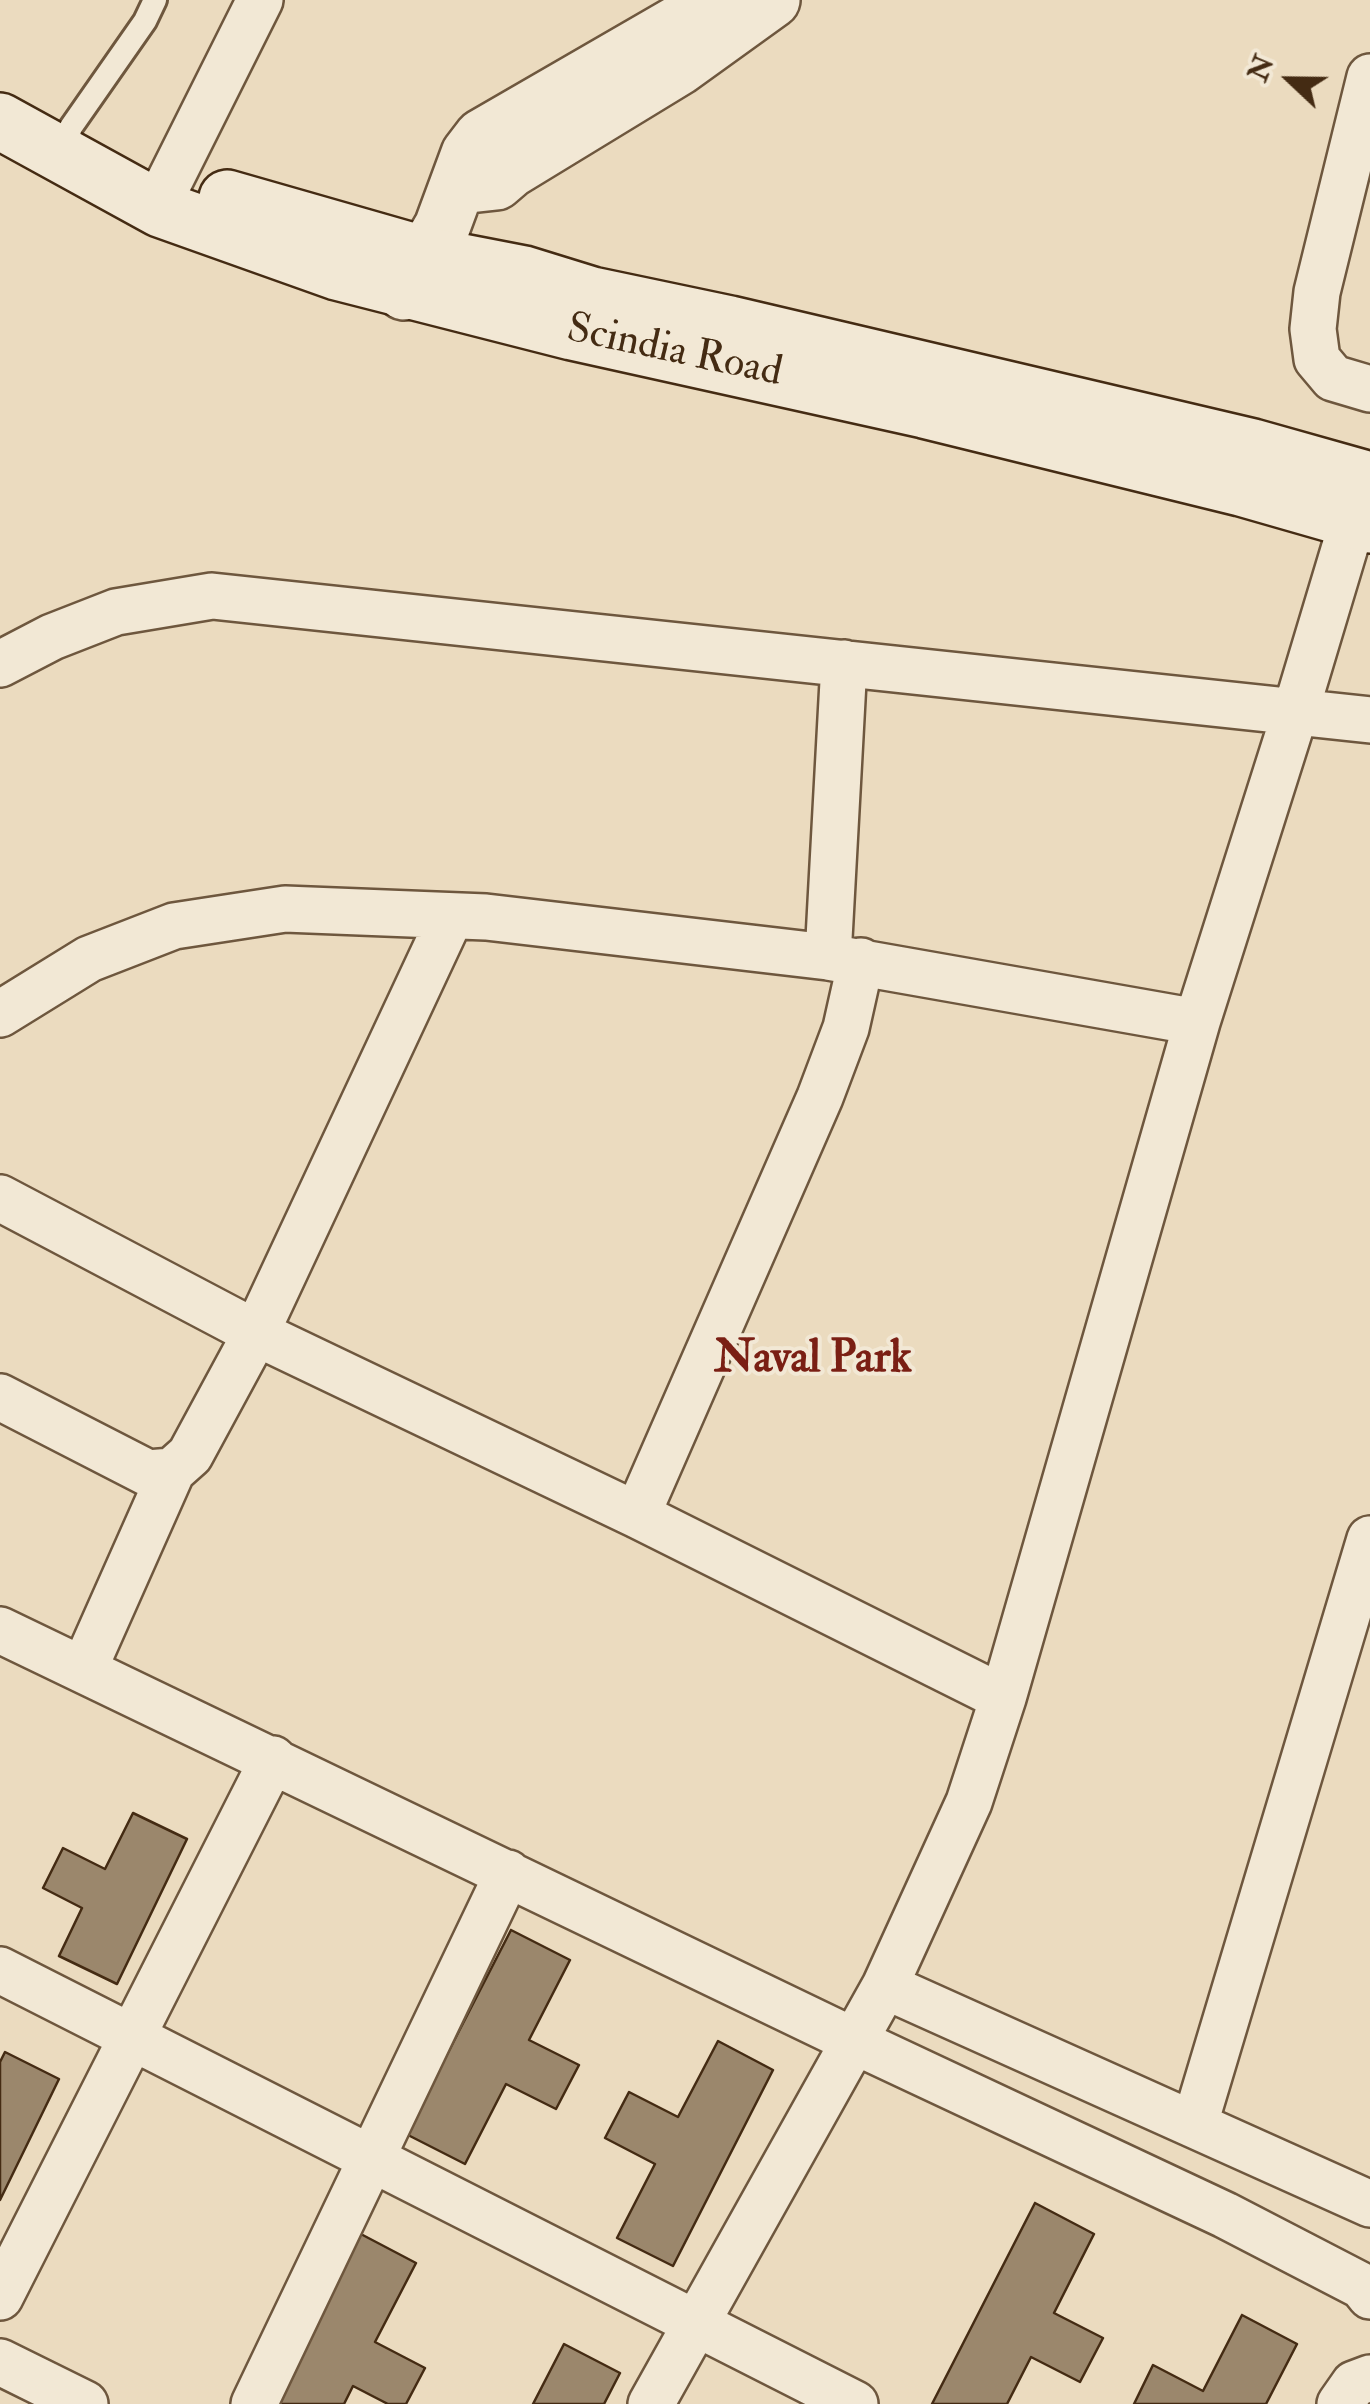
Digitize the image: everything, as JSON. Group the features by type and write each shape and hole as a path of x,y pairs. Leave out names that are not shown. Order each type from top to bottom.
{"main road":[{"path":"415,273 460,186 469,154 492,129 719,0"},
{"path":"460,186 496,182 655,83 772,0"},
{"name":"Scindia Road","path":"0,88 160,210 337,272 524,274 582,313 730,324 1247,468 1364,508"},
{"name":"Scindia Road","path":"0,121 66,141 415,273"}],"street":[{"path":"169,182 260,0"},
{"path":"1370,77 1317,292 1312,329 1317,359 1334,378 1370,389"},
{"path":"651,2404 885,1986 955,1839 1003,1698 1196,1022 1364,508"},
{"path":"0,664 52,637 116,612 212,596 1370,720"},
{"path":"637,1515 820,1098 846,1028 844,663"},
{"path":"0,1014 89,959 174,926 286,909 486,917 845,959 1196,1022"},
{"path":"84,1669 172,1471 190,1455 256,1333 451,916"},
{"path":"0,1198 256,1333 637,1515 1003,1698"},
{"path":"0,1397 148,1473 172,1471"},
{"path":"1195,2123 1370,1539"},
{"path":"0,1630 1225,2216 1362,2286 1370,2296"},
{"path":"0,2298 272,1759"},
{"path":"254,2404 508,1872"},
{"path":"0,1970 855,2404"},
{"path":"885,1986 1370,2204"},
{"path":"0,2362 84,2404"},
{"path":"1340,2404 1354,2384 1370,2378"}],"lane":[{"path":"66,141 155,0"}],"building":[{"path":"133,1813 187,1839 117,1984 59,1956 82,1908 43,1888 63,1848 105,1869"},
{"path":"511,1930 570,1960 529,2040 579,2065 556,2109 506,2084 465,2164 406,2134"},
{"path":"718,2041 773,2070 673,2266 617,2238 655,2164 605,2138 629,2092 678,2117"},
{"path":"5,2052 59,2079 0,2200 0,2062"},
{"path":"1035,2203 1094,2234 1054,2313 1103,2338 1080,2382 1031,2357 1007,2404 932,2404"},
{"path":"357,2232 416,2263 375,2342 425,2368 406,2404 388,2404 353,2386 344,2404 269,2404"},
{"path":"1242,2315 1297,2344 1266,2404 1134,2404 1153,2365 1203,2391"},
{"path":"564,2344 620,2373 604,2404 533,2404"}],"district":[{"name":"Naval Park","path":"813,1361"}]}
